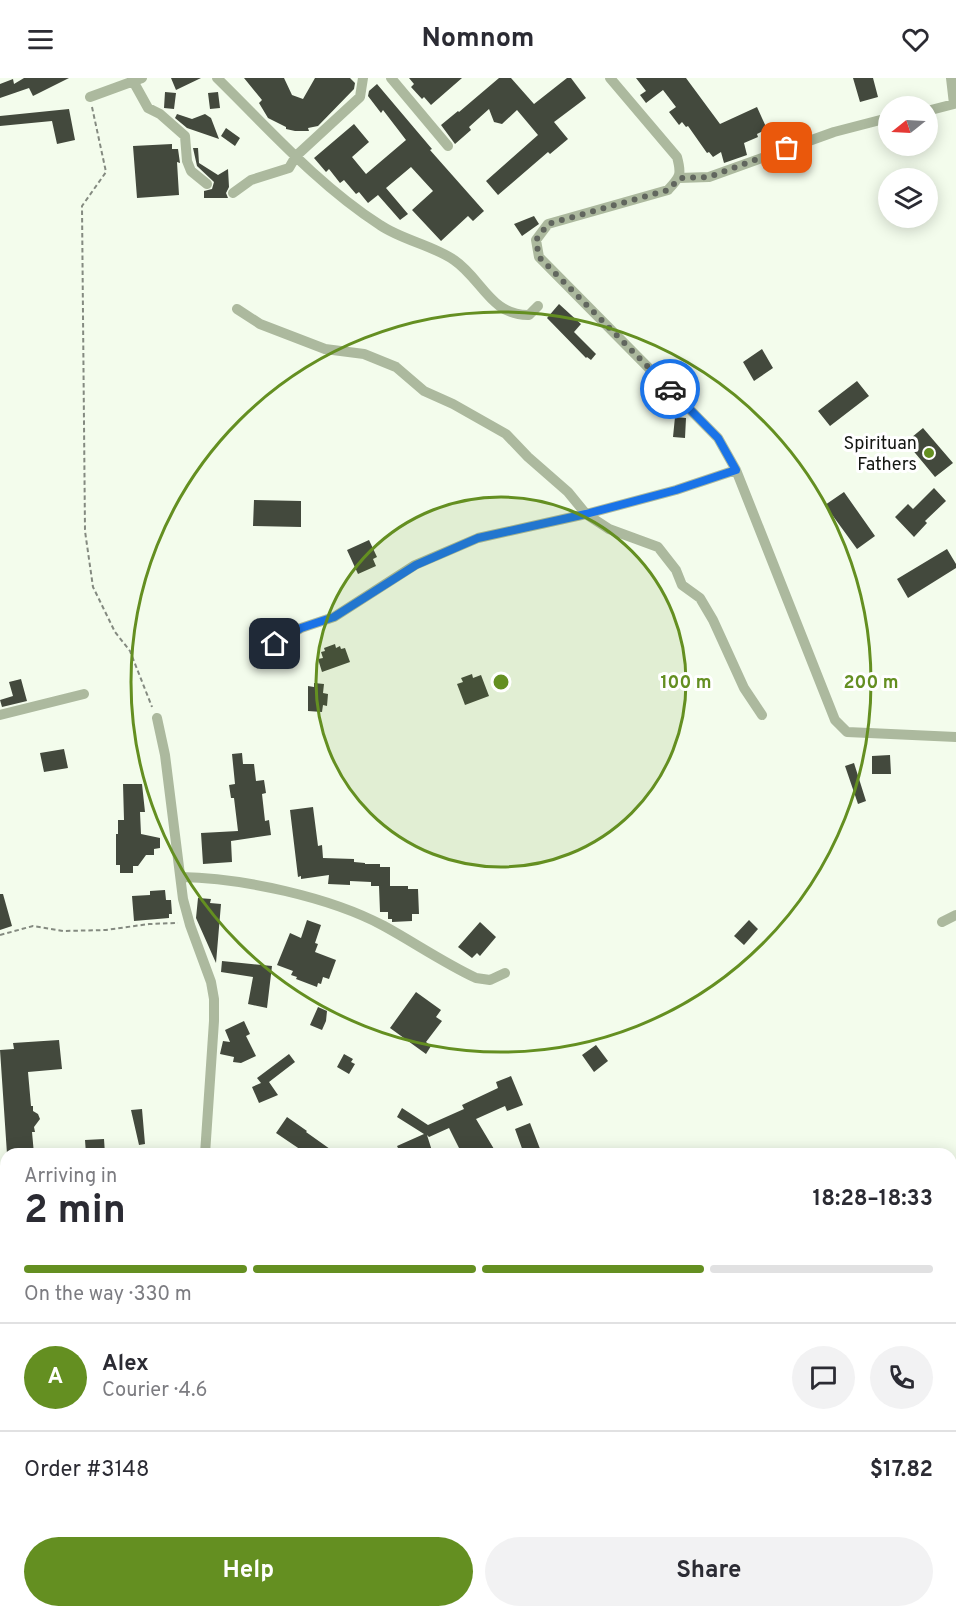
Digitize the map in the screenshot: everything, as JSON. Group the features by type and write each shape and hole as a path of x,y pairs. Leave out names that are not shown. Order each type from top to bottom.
{"street":[{"path":"217,78 338,196 382,227 455,260 504,311 529,315 538,306"},
{"path":"233,193 251,180 289,168 296,156 360,97 363,78"},
{"path":"390,78 448,146"},
{"path":"610,78 677,158 680,178"},
{"path":"938,108 954,104 951,78"},
{"path":"90,97 138,80 148,108 160,114 185,136 187,161 191,171 207,184"},
{"path":"878,121 834,132 709,177 680,178 668,190 548,224 536,240 539,257 718,438 736,470 835,720 847,732 956,737"},
{"path":"237,309 260,324 325,349 364,354 396,367 424,391 453,404 506,434 568,492 586,514 609,529 658,547 676,570 682,585 700,598 713,620 744,688 762,715"},
{"path":"275,644 301,628 334,617 416,565 478,538 586,514 676,490 736,470"},
{"path":"0,715 84,694"},
{"path":"157,718 165,755 181,877 190,926 211,982 214,999 205,1148"},
{"path":"181,877 224,879 311,898 346,909 382,925 476,978 490,980 505,973"},
{"path":"942,922 956,915"}],"path":[{"path":"90,97 106,171 82,206 85,531 93,587 114,632 130,651 157,718"},
{"path":"0,935 33,926 63,931 106,930 148,924 179,923 190,926"}],"building":[{"path":"24,78 69,78 33,96 29,88 0,98 0,84 13,79 14,84"},
{"path":"171,78 201,78 176,90"},
{"path":"244,78 284,78 292,95 303,99 315,78 350,78 355,83 354,89 318,126 308,128 309,131 295,131 286,129 268,118 259,103 262,100"},
{"path":"409,78 462,78 431,105 411,87 414,84"},
{"path":"499,78 511,78 534,104 567,78 571,78 586,98 554,122 568,139 550,154 548,152 498,195 486,181 538,135 517,110 502,124 494,122 489,109 469,127 471,130 455,144 441,125"},
{"path":"636,78 686,78 720,124 757,107 767,129 757,134 758,137 744,143 747,155 724,163 721,152 713,157 709,152 707,153 688,126 686,127 682,122 679,125 669,112 676,107 663,90 646,103 640,95 646,91"},
{"path":"853,78 873,78 878,97 860,102"},
{"path":"377,84 432,149 430,150 484,211 473,221 468,216 441,241 412,210 433,191 411,167 386,188 408,214 400,220 378,195 368,203 359,192 356,194 344,180 340,183 329,169 326,172 314,158 354,124 369,142 352,157 366,174 406,140 383,110 381,113 368,96 369,91"},
{"path":"165,92 176,93 174,109 164,108"},
{"path":"218,92 220,108 210,109 208,93"},
{"path":"69,109 75,140 57,144 52,121 0,126 0,116"},
{"path":"177,114 192,119 205,114 211,118 219,139 187,128 175,118"},
{"path":"226,128 240,138 235,146 221,136"},
{"path":"172,144 172,149 178,149 180,163 177,162 179,195 137,198 133,146"},
{"path":"193,148 198,148 199,163 218,175 228,169 229,187 226,193 228,198 204,198 204,191 212,189 214,182 197,166"},
{"path":"534,216 539,224 522,236 514,224"},
{"path":"559,304 581,324 574,332 596,354 591,360 586,358 547,318"},
{"path":"762,349 773,368 754,381 743,362"},
{"path":"857,381 869,396 830,426 818,411"},
{"path":"675,417 686,418 685,438 673,437"},
{"name":"Spirituan Fathers","path":"923,428 953,463 935,477 906,442"},
{"path":"934,488 946,501 925,521 927,523 914,537 895,517 908,504 913,509"},
{"path":"844,492 875,536 857,549 825,505"},
{"path":"254,500 301,501 301,527 253,526"},
{"path":"369,540 377,557 373,559 376,566 358,574 347,550"},
{"path":"947,549 956,568 908,598 897,579"},
{"path":"335,644 336,648 340,646 341,649 345,648 350,662 322,672 318,659 323,658 321,652 325,651 324,648"},
{"path":"472,674 473,678 481,675 489,696 465,705 457,684 463,682 461,678"},
{"path":"21,679 27,701 2,707 0,700 13,696 9,682"},
{"path":"314,683 324,684 323,693 328,694 327,706 323,705 322,712 308,711 308,686 314,687"},
{"path":"64,749 68,768 44,772 40,753"},
{"path":"242,753 243,764 254,764 256,781 264,780 266,793 262,794 265,821 269,820 271,835 231,841 232,862 203,864 201,833 238,831 234,798 231,798 229,785 235,784 232,754"},
{"path":"890,755 891,774 872,774 872,756"},
{"path":"854,763 866,801 858,804 845,766"},
{"path":"123,784 142,784 145,812 140,812 141,834 160,838 160,848 154,849 154,855 146,855 138,866 133,866 133,873 120,873 120,865 116,865 118,820 124,820"},
{"path":"313,807 318,846 322,845 323,858 354,859 354,862 390,867 390,886 408,886 408,889 418,889 419,914 412,914 412,921 392,922 392,919 388,919 388,912 380,912 379,886 371,886 371,882 350,881 350,885 328,884 329,875 301,879 301,876 298,877 290,810"},
{"path":"165,890 166,900 171,900 172,914 169,914 169,918 134,921 132,896 150,895 150,891"},
{"path":"0,894 3,894 12,926 0,930"},
{"path":"198,898 211,899 210,903 221,904 216,963 196,918"},
{"path":"307,920 321,925 315,943 318,944 315,952 336,960 329,979 323,977 321,984 318,983 317,987 296,979 297,977 291,975 293,971 277,965 290,933 301,938"},
{"path":"749,920 758,929 744,945 734,936"},
{"path":"480,922 496,937 480,956 477,953 472,958 458,947"},
{"path":"222,961 272,966 267,1008 248,1004 253,977 221,972"},
{"path":"416,992 441,1010 436,1017 442,1021 426,1042 431,1046 426,1054 390,1028"},
{"path":"318,1007 327,1011 322,1030 310,1025"},
{"path":"244,1021 250,1034 246,1036 256,1056 241,1063 233,1062 234,1057 220,1054 223,1041 230,1042 225,1030"},
{"path":"59,1040 62,1069 28,1072 31,1106 40,1119 34,1127 35,1132 32,1132 33,1148 7,1148 0,1050 14,1049 13,1043"},
{"path":"596,1045 608,1061 594,1072 582,1055"},
{"path":"289,1054 295,1062 269,1082 278,1095 259,1103 252,1087 261,1083 257,1078"},
{"path":"344,1054 353,1059 351,1062 355,1064 349,1074 337,1067"},
{"path":"511,1076 523,1105 507,1111 505,1106 476,1119 493,1148 459,1148 449,1128 429,1137 427,1135 431,1148 398,1148 397,1146 424,1134 397,1117 402,1108 428,1125 464,1109 462,1105 498,1088 496,1082"},
{"path":"142,1109 145,1144 139,1145 131,1110"},
{"path":"287,1117 329,1148 298,1148 276,1133"},
{"path":"530,1123 540,1148 522,1148 515,1129"},
{"path":"104,1139 105,1148 86,1148 85,1140"}],"way so far":[{"path":"670,389 539,257 536,240 548,224 668,190 680,178 709,177 787,148"}],"place":[{"name":"Spirituan Fathers","path":"929,453"}],"route":[{"path":"275,644 301,628 334,617 416,565 478,538 586,514 676,490 736,470 718,438 670,389"}]}
